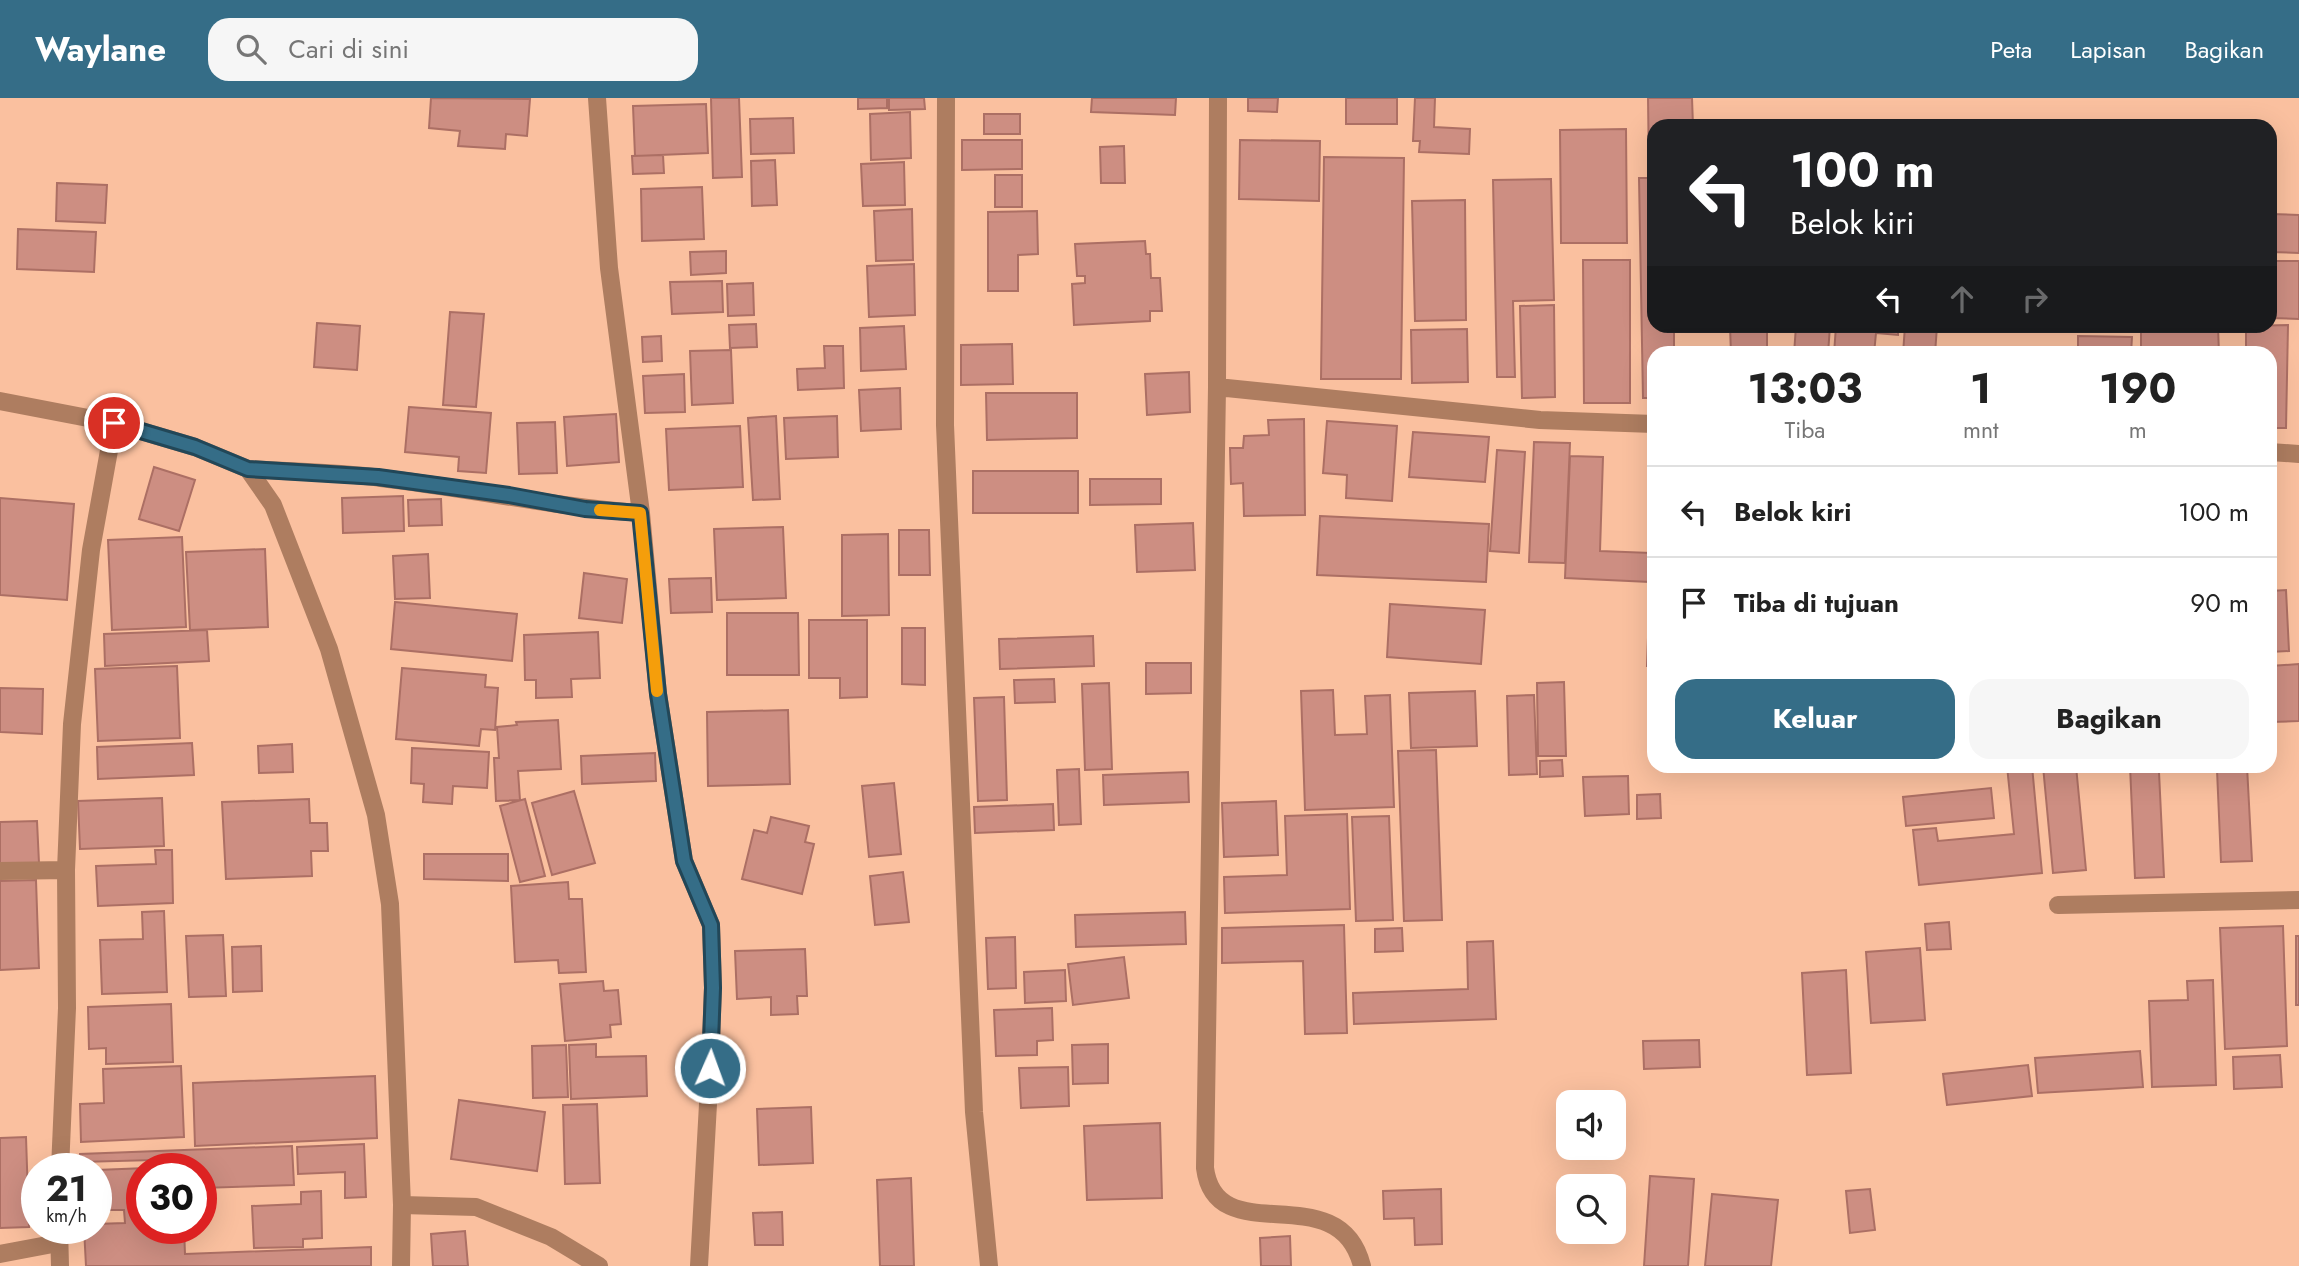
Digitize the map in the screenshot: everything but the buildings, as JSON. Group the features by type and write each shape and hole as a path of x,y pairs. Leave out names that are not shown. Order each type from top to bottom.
{"street":[{"path":"597,98 609,268 640,513 658,694 684,861 711,925 711,1054 699,1266"},
{"path":"946,98 944,425 974,1112 989,1266"},
{"path":"1218,98 1217,387 1206,1181 1218,1201 1232,1208 1324,1220 1344,1231 1353,1243 1362,1266"},
{"path":"1217,387 1540,420 1647,424"},
{"path":"0,401 114,423 195,447 248,469 378,477 509,495 585,509 640,513"},
{"path":"61,1153 66,1008 66,870 72,724 91,550 114,423"},
{"path":"2277,452 2299,454"},
{"path":"248,469 273,505 330,649 376,815 390,904 402,1205 401,1266"},
{"path":"0,871 66,870"},
{"path":"2058,905 2299,900"},
{"path":"402,1205 476,1207 551,1237 598,1266"},
{"path":"0,1254 32,1244"},
{"path":"59,1244 60,1266"}],"slow traffic":[{"path":"600,510 640,513 657,691"}],"route":[{"path":"114,423 195,447 248,469 378,477 509,495 585,509 640,513 669,775 684,861 711,925 713,988 710,1068"}]}
